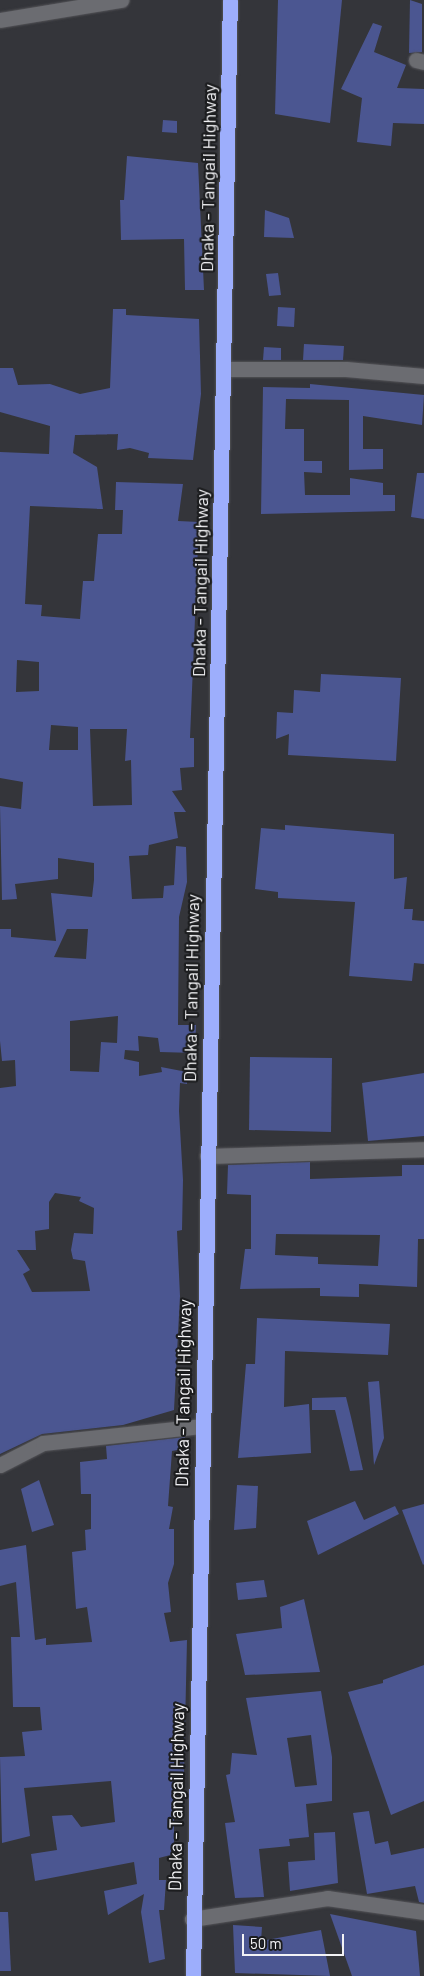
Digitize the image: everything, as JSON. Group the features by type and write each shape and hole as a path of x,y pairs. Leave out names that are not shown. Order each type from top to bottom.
{"highway":[{"name":"Dhaka - Tangail Highway","path":"193,1976 192,1919 230,0"}],"street":[{"path":"0,20 121,0"},
{"path":"222,369 346,369 424,376"},
{"path":"207,1156 424,1149"},
{"path":"0,1465 44,1443 202,1426"},
{"path":"192,1919 327,1898 424,1912"}],"building":[{"path":"278,0 342,0 330,123 275,114"},
{"path":"410,0 422,4 422,52 409,53"},
{"path":"373,23 382,26 374,52 406,65 397,88 424,89 424,124 393,123 391,146 357,142 362,98 341,89"},
{"path":"163,120 177,121 177,133 162,132"},
{"path":"127,156 198,163 204,290 185,290 184,239 121,240 120,200 124,200"},
{"path":"265,210 289,218 294,238 264,237"},
{"path":"278,273 281,295 269,296 266,274"},
{"path":"278,307 295,308 294,327 277,326"},
{"path":"113,309 126,309 126,315 199,319 201,394 193,460 148,458 149,453 130,448 117,450 118,434 75,435 73,453 97,467 103,509 30,506 25,604 42,605 41,616 80,619 83,581 94,581 98,534 122,534 123,510 115,510 116,482 183,484 178,521 199,522 190,738 194,738 194,767 180,768 182,790 172,791 186,812 174,812 178,838 149,845 148,855 129,856 132,899 163,898 164,886 174,885 176,846 186,847 187,882 179,917 178,1025 196,1025 195,1053 160,1052 158,1038 138,1036 139,1051 125,1050 124,1059 139,1062 139,1076 162,1072 161,1067 187,1072 187,1084 180,1083 179,1111 183,1180 182,1230 177,1231 180,1296 174,1410 123,1425 42,1434 0,1454 0,1088 16,1086 15,1060 2,1061 0,1041 0,929 11,929 11,937 56,941 51,893 92,897 94,863 58,858 58,879 15,884 17,899 2,900 0,806 21,809 23,782 0,778 0,452 49,454 50,426 0,412 0,368 13,368 18,385 50,384 80,394 110,388","holes":["17,660 39,662 39,691 16,692","51,725 78,727 78,750 49,750","90,729 127,729 125,761 131,760 132,805 93,806","67,929 88,929 86,959 54,957","118,1016 117,1043 101,1042 99,1072 70,1071 70,1021","55,1193 81,1197 79,1201 94,1208 93,1234 74,1233 71,1250 73,1259 85,1261 90,1291 32,1292 23,1274 30,1270 17,1250 36,1250 35,1231 49,1229 49,1202"]},
{"path":"304,344 344,346 343,360 303,360"},
{"path":"264,347 281,348 281,360 263,360"},
{"path":"310,384 424,395 422,425 363,416 363,449 383,449 383,469 349,470 349,400 286,399 285,429 304,429 304,461 322,461 322,473 304,472 305,495 350,495 350,478 383,483 383,495 395,495 395,511 261,514 263,387 310,388"},
{"path":"417,473 424,473 424,519 411,517"},
{"path":"321,674 401,678 396,761 288,755 289,734 276,739 277,712 293,713 294,690 320,692"},
{"path":"285,825 394,834 394,879 407,877 404,909 413,909 412,920 424,921 424,964 414,963 412,981 349,976 355,902 278,898 278,892 255,889 261,828 285,830"},
{"path":"250,1057 332,1058 331,1132 249,1130"},
{"path":"424,1073 424,1136 368,1141 362,1083"},
{"path":"310,1162 310,1179 402,1176 402,1165 424,1165 424,1239 418,1239 417,1287 359,1284 359,1297 320,1296 320,1288 240,1289 245,1249 251,1249 251,1195 227,1194 228,1165","holes":["276,1234 380,1235 378,1266 318,1264 318,1257 275,1255"]},
{"path":"257,1318 390,1324 388,1355 285,1351 284,1407 309,1404 311,1453 238,1458 246,1364 255,1364"},
{"path":"379,1381 384,1438 374,1465 368,1382"},
{"path":"346,1397 363,1470 350,1471 335,1410 312,1410 312,1398"},
{"path":"185,1437 183,1449 172,1451 168,1506 173,1507 169,1529 174,1529 174,1564 168,1583 171,1612 164,1613 170,1642 187,1640 183,1816 174,1818 174,1854 159,1858 159,1880 166,1880 164,1910 159,1910 165,1959 149,1963 141,1912 144,1894 108,1915 104,1891 137,1884 134,1862 35,1881 31,1854 57,1850 52,1816 72,1815 81,1827 115,1822 111,1781 24,1788 30,1836 2,1843 0,1757 25,1756 22,1732 42,1730 40,1707 13,1707 11,1637 20,1637 16,1582 0,1586 0,1550 26,1545 35,1640 46,1638 46,1645 92,1642 87,1607 76,1609 72,1552 86,1550 85,1530 91,1529 91,1494 81,1494 80,1462 107,1459 106,1446"},
{"path":"39,1480 54,1525 32,1532 21,1489"},
{"path":"237,1485 258,1486 256,1528 234,1530"},
{"path":"355,1501 364,1520 395,1506 399,1514 318,1555 307,1521"},
{"path":"424,1504 424,1564 423,1565 402,1510"},
{"path":"264,1580 267,1597 238,1600 236,1583"},
{"path":"304,1599 320,1672 245,1675 236,1634 282,1628 280,1607"},
{"path":"424,1665 424,1801 391,1815 348,1692 383,1683 383,1680"},
{"path":"321,1691 332,1757 332,1801 306,1804 309,1837 289,1839 290,1846 259,1849 264,1897 235,1898 225,1823 235,1822 226,1775 230,1774 232,1753 257,1755 246,1698","holes":["311,1735 317,1785 295,1787 287,1738"]},
{"path":"369,1811 375,1844 388,1841 391,1855 424,1848 424,1903 419,1902 415,1886 367,1894 353,1813"},
{"path":"335,1832 338,1883 290,1891 288,1862 315,1860 314,1833"},
{"path":"0,1912 8,1912 11,1971 0,1971"},
{"path":"330,1914 416,1931 420,1976 352,1976"},
{"path":"233,1925 262,1927 261,1941 321,1930 330,1976 235,1973"}]}
